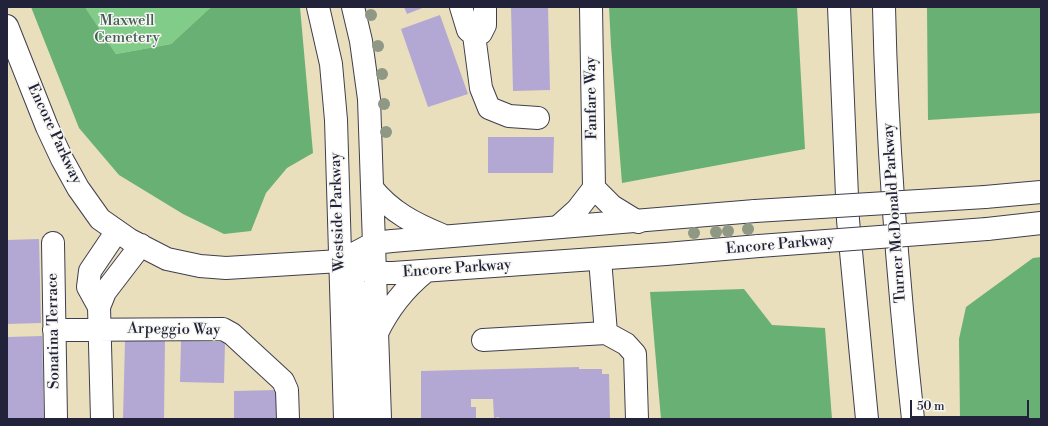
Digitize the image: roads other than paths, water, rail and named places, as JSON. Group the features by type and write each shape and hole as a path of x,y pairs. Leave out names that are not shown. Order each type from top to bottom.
{"main road":[{"name":"Westside Parkway","path":"318,7 331,64 334,92 345,419"},
{"path":"353,7 361,41 369,99 380,419"},
{"path":"461,7 468,30 474,35 481,88 489,108 509,116 538,118"},
{"path":"474,35 481,33 485,25 485,7"},
{"name":"Fanfare Way","path":"591,7 594,188"},
{"path":"839,7 848,220 867,419"},
{"name":"Turner McDonald Parkway","path":"884,7 889,142 895,234 913,419"},
{"name":"Encore Parkway","path":"7,26 62,160 78,188 100,219 117,231 167,259 200,266 226,268 340,261 375,273 425,272 987,229 1041,223"},
{"path":"372,188 379,197 402,216 445,236"},
{"path":"558,228 578,210 594,188 612,206 638,222"},
{"path":"362,419 358,298 351,277 340,261 374,243 755,211 985,197 1041,192"},
{"path":"99,308 88,287 90,271 117,231"},
{"name":"Sonatina Terrace","path":"53,243 56,419"},
{"path":"102,419 99,308 105,292 141,245"},
{"path":"600,259 606,333"},
{"path":"377,333 384,318 399,297 425,272"},
{"name":"Arpeggio Way","path":"54,330 218,328 227,331 282,381 287,390 288,419"},
{"path":"483,340 606,333 626,344 635,354 637,419"}],"park label":[{"name":"Maxwell Cemetery","path":"127,30"}]}
